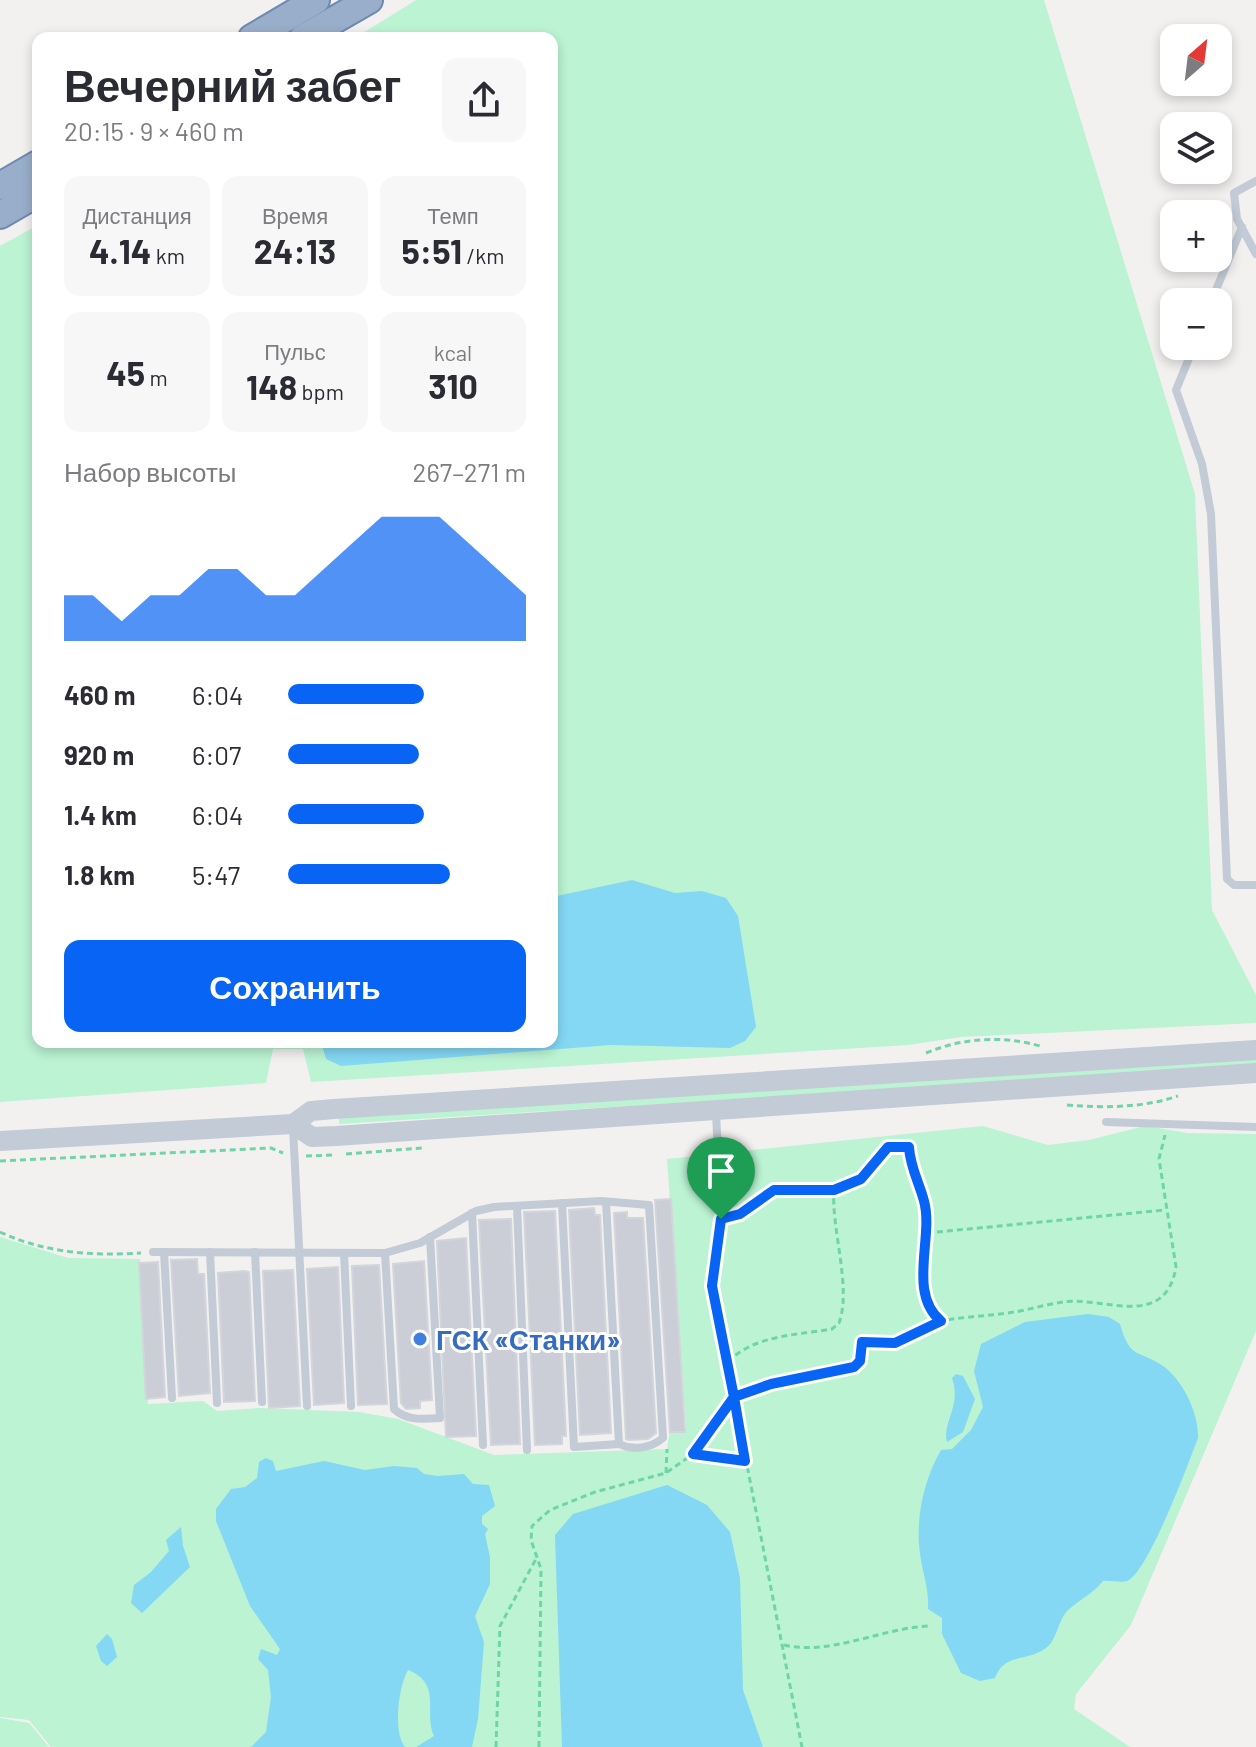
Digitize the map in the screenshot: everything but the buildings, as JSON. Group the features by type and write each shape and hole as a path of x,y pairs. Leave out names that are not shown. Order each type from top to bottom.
{"highway":[{"path":"262,32 316,0"},
{"path":"313,32 369,0"},
{"path":"0,186 32,167"},
{"path":"0,215 32,196"}],"street":[{"path":"0,1141 293,1124 311,1111 334,1109 1256,1050"},
{"path":"293,1124 312,1137 716,1107 1256,1073"}],"lane":[{"path":"1256,181 1234,193 1242,227 1256,254"},
{"path":"1217,288 1242,227"},
{"path":"1188,360 1176,390 1202,464 1211,514 1227,879 1234,885 1256,885"},
{"path":"716,1107 721,1219"},
{"path":"1106,1122 1256,1127"},
{"path":"293,1124 307,1406"},
{"path":"606,1202 619,1444"},
{"path":"153,1252 385,1253 430,1237 472,1213 562,1203 649,1205 663,1438 653,1446 627,1448 619,1444 574,1447 562,1203"},
{"path":"517,1206 527,1450"},
{"path":"472,1213 483,1445"},
{"path":"385,1253 394,1409 402,1416 417,1419 440,1418 430,1237"},
{"path":"164,1252 172,1398"},
{"path":"210,1252 217,1403"},
{"path":"255,1252 262,1402"},
{"path":"344,1253 351,1406"}],"path":[{"path":"926,1053 952,1042 1015,1039 1040,1046"},
{"path":"539,1747 541,1569 532,1526 550,1510 595,1492 666,1473 693,1454 734,1397 771,1384 854,1367 860,1361 862,1342 895,1343 941,1321 984,1313 1017,1312 1066,1301 1133,1309 1163,1297 1174,1282 1176,1267 1159,1159 1169,1124"},
{"path":"802,1747 712,1286 721,1219 740,1214 774,1190 834,1190 861,1179 888,1147 909,1147 913,1175 924,1201 927,1233 923,1264 925,1291 931,1313 941,1321"},
{"path":"728,1362 741,1349 754,1343 832,1329 839,1323 840,1261 834,1190"},
{"path":"927,1233 1165,1210"},
{"path":"0,1232 25,1243 63,1252 112,1255 153,1252"},
{"path":"663,1438 668,1453 666,1473"},
{"path":"693,1454 745,1461"},
{"path":"496,1747 500,1626 537,1557"},
{"path":"784,1645 801,1649 824,1647 888,1630 929,1626"}],"green space":[{"path":"416,0 1044,0 1195,494 1212,910 1256,995 1256,1023 961,1037 908,1045 311,1082 303,1049 273,1049 266,1083 0,1102 0,246 32,228 32,1048 558,1048 558,32 365,32"},
{"path":"1256,1058 1256,1067 339,1124 339,1116"},
{"path":"983,1126 1048,1145 1089,1140 1145,1126 1188,1133 1256,1134 1256,1331 1131,1625 1076,1694 1074,1709 1130,1747 51,1747 29,1720 0,1717 0,1237 68,1258 140,1259 148,1404 203,1401 217,1411 259,1408 359,1412 398,1419 494,1455 667,1449 670,1429 686,1428 667,1159"},
{"path":"0,1718 29,1723 49,1747 0,1747"}],"water":[{"path":"632,880 675,893 702,891 726,898 738,916 756,1027 745,1041 730,1048 611,1045 341,1066 326,1059 323,1048 558,1048 558,896"},
{"path":"1088,1314 1109,1317 1120,1324 1131,1349 1170,1372 1193,1408 1198,1438 1167,1516 1136,1574 1127,1581 1103,1581 1068,1610 1046,1648 1010,1661 995,1678 980,1681 961,1673 942,1634 942,1618 928,1609 919,1532 929,1475 941,1450 952,1449 971,1430 983,1407 974,1371 981,1344 1025,1322"},
{"path":"956,1374 963,1376 975,1399 963,1432 947,1442 947,1428 955,1397 952,1378"},
{"path":"266,1458 273,1461 276,1471 324,1461 365,1470 394,1466 417,1468 424,1474 438,1476 464,1474 473,1484 489,1485 495,1506 482,1516 482,1524 488,1529 485,1534 490,1557 490,1584 475,1616 484,1642 478,1719 472,1747 416,1747 434,1736 429,1691 419,1676 408,1670 398,1710 399,1731 405,1747 251,1747 266,1732 271,1697 268,1670 258,1659 261,1649 277,1655 280,1649 250,1606 216,1521 216,1509 231,1489 245,1487 257,1478 259,1462"},
{"path":"667,1485 707,1505 730,1532 740,1578 743,1690 763,1747 562,1747 555,1535 573,1514"},
{"path":"181,1527 190,1567 142,1613 131,1603 134,1585 151,1572 169,1551 166,1540"},
{"path":"107,1634 112,1639 117,1657 107,1666 101,1661 96,1646"}],"place":[{"name":"ГСК «Станки»","path":"420,1339"}],"route":[{"path":"721,1219 712,1286 734,1397 693,1454 745,1461 734,1397 771,1384 854,1367 860,1361 859,1346 862,1342 895,1343 941,1321 931,1313 925,1291 923,1264 927,1233 924,1201 910,1163 909,1147 888,1147 861,1179 834,1190 774,1190 740,1214 721,1219"}]}
